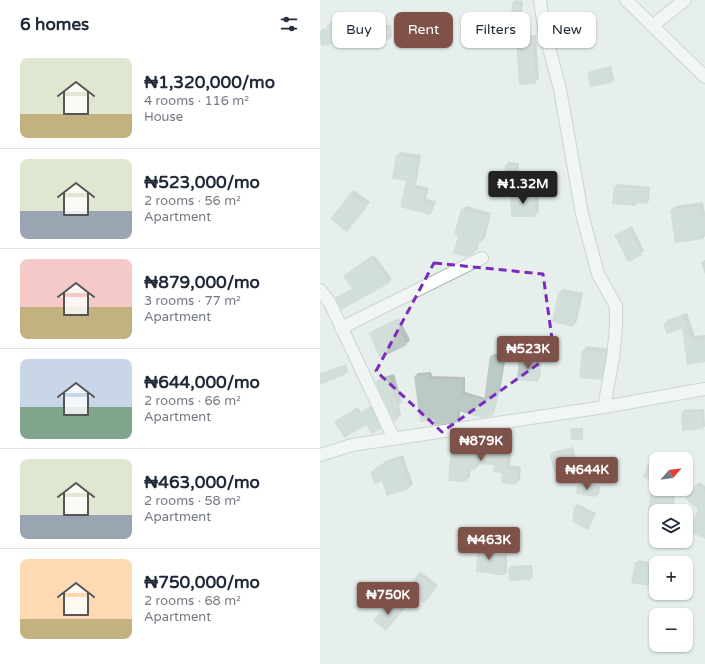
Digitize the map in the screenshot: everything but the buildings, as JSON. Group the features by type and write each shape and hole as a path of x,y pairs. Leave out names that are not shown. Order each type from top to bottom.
{"street":[{"path":"540,0 544,29 560,89 582,214 598,274 616,306 613,358 604,407"},
{"path":"626,0 705,78"},
{"path":"652,26 685,0"},
{"path":"341,328 482,258"},
{"path":"320,290 330,303 394,439"},
{"path":"320,455 352,446 604,407 705,389"}],"highlighted area":[{"path":"434,263 543,274 554,353 442,432 376,371"}]}
